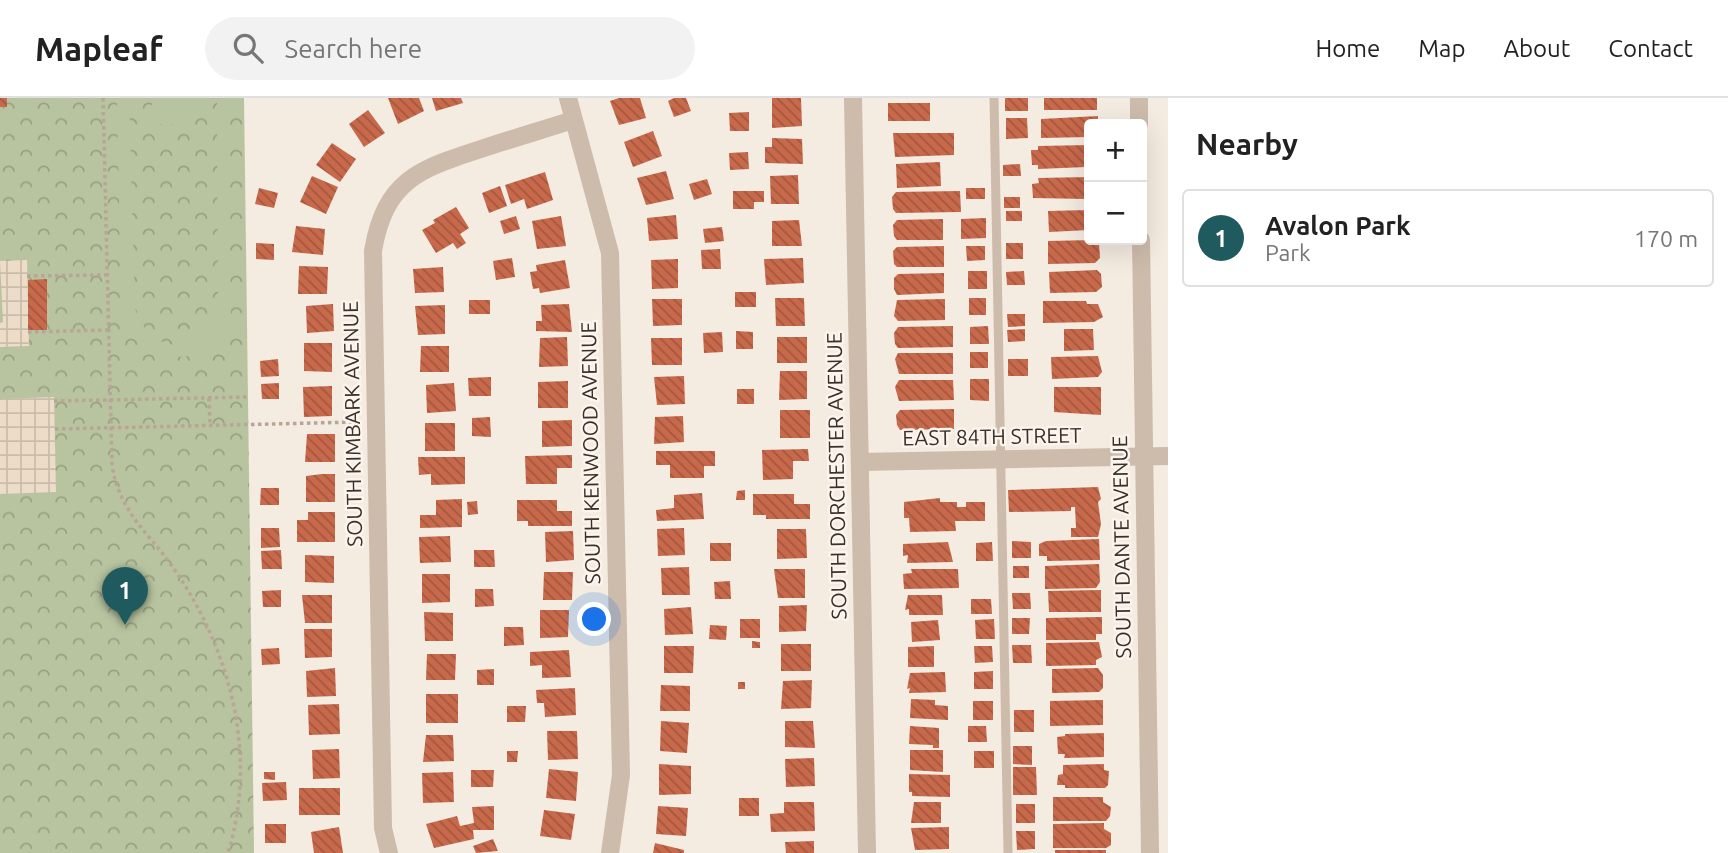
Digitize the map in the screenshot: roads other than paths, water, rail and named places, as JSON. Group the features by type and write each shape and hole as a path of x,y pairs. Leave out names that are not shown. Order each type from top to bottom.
{"street":[{"name":"SOUTH KENWOOD AVENUE","path":"568,98 610,253 621,775 610,853"},
{"name":"SOUTH DORCHESTER AVENUE","path":"853,98 867,853"},
{"path":"1139,98 1139,119"},
{"name":"SOUTH KIMBARK AVENUE","path":"389,853 383,828 373,251 377,227 388,203 404,183 428,166 573,120"},
{"name":"SOUTH DANTE AVENUE","path":"1141,245 1150,853"},
{"name":"EAST 84TH STREET","path":"860,462 1168,456"}],"lane":[{"path":"994,98 1008,853"}],"place":[{"name":"Avalon Park","path":"125,625"}]}
